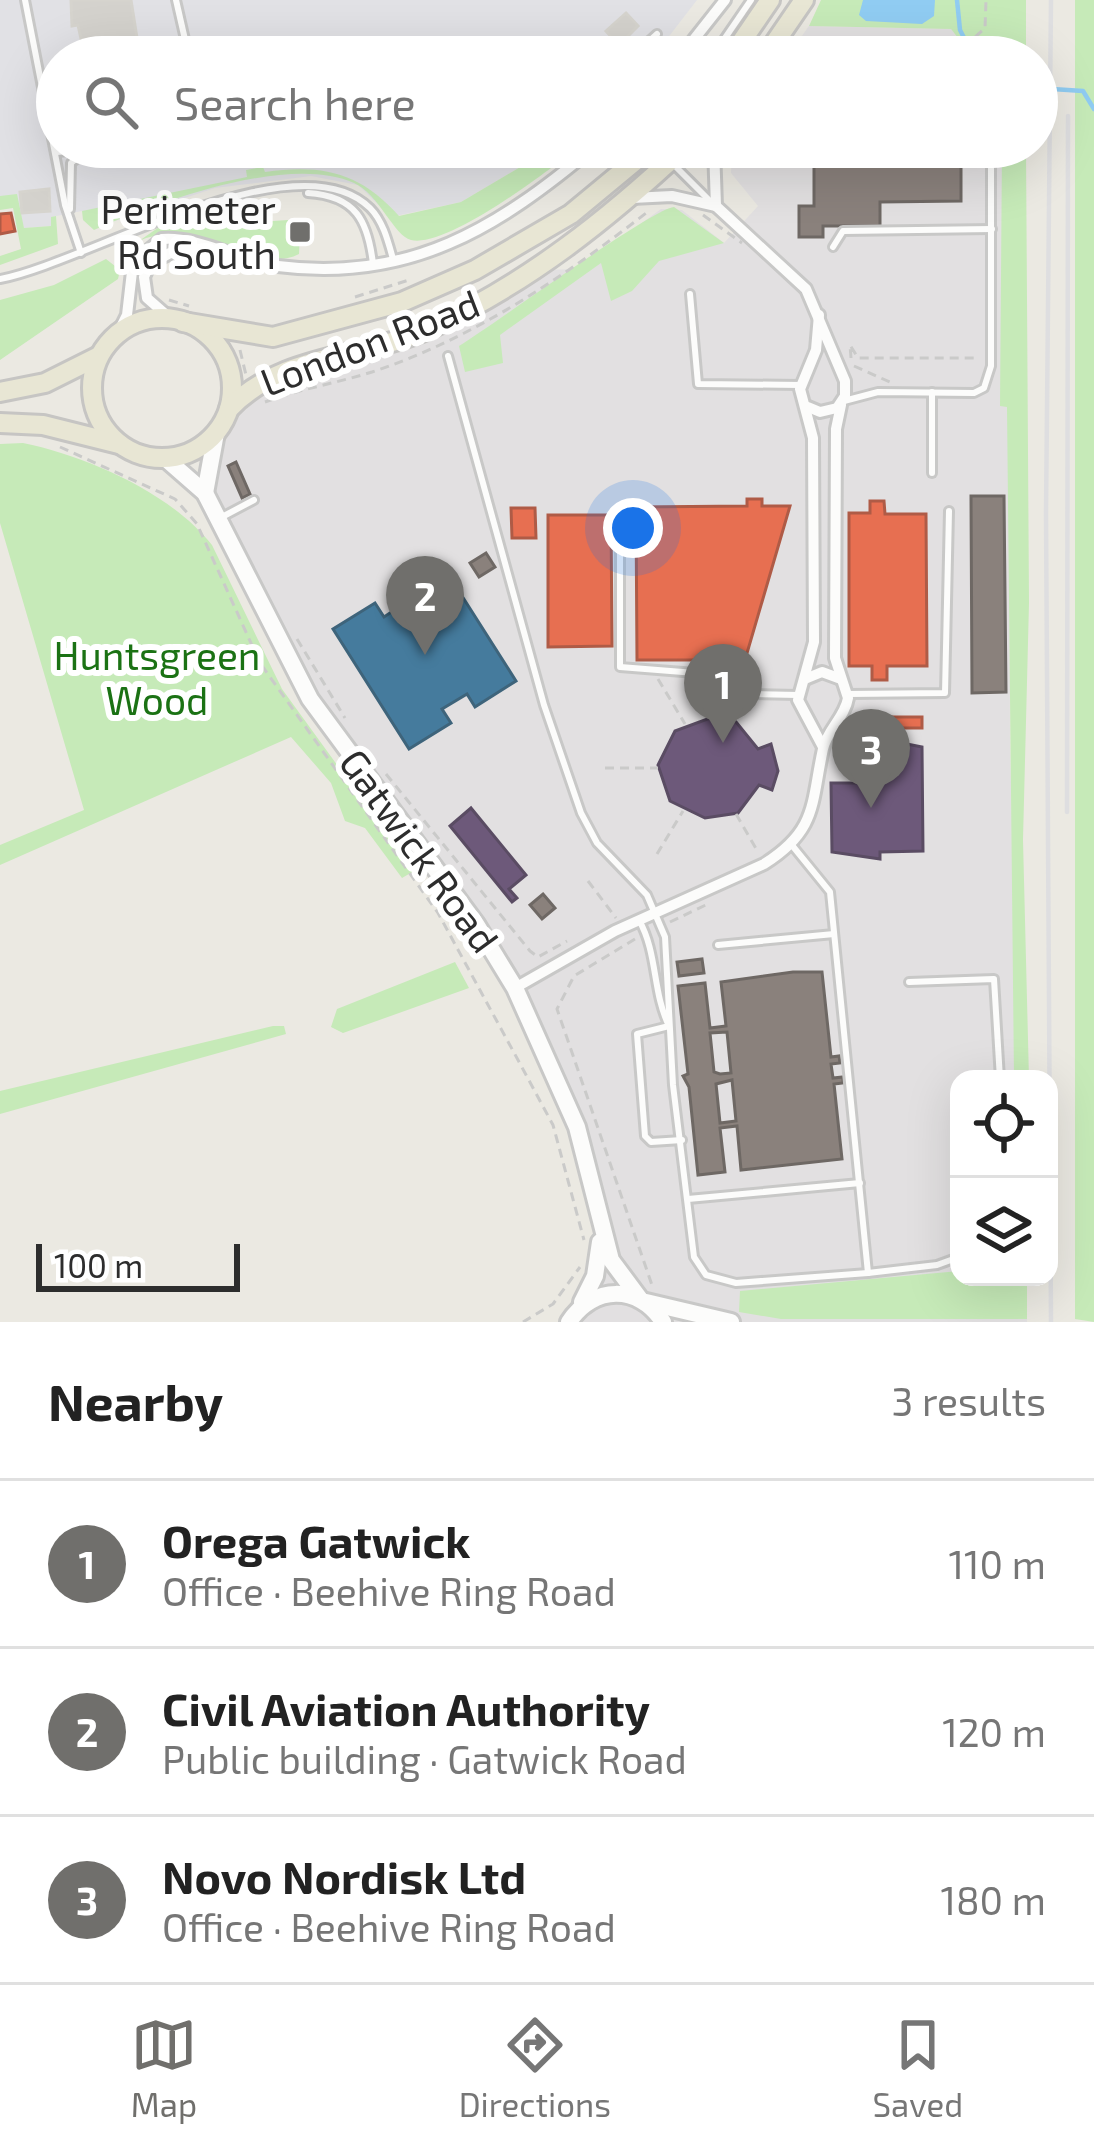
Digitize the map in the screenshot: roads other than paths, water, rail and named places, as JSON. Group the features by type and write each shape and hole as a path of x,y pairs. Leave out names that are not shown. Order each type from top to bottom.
{"main road":[{"path":"745,36 770,0"},
{"path":"779,36 804,0"},
{"name":"London Road","path":"177,321 236,333 295,333 402,302 457,278 571,214 627,168"},
{"name":"London Road","path":"229,409 249,387 283,371 385,345 482,303 542,270 632,198 660,168"},
{"path":"0,392 45,383 100,356 117,335 142,321 177,321 207,333 222,350 232,386 229,409 216,433 191,452 165,458 44,425 0,423"},
{"path":"100,356 92,399 100,421 118,444"}],"street":[{"path":"697,36 725,0"},
{"path":"177,321 147,298 144,277 150,264 170,254 320,269 393,260 462,242 507,216 568,168"},
{"path":"715,168 716,206"},
{"path":"515,988 624,927 764,864 790,844 815,807 823,747 848,694 835,658 843,378 820,315 802,284 716,206 672,196 632,198"},
{"path":"117,335 127,315 133,263 152,243 179,238 236,258"},
{"path":"820,315 818,342 802,382 813,437 814,642 799,691 823,747"},
{"path":"802,382 820,367 843,378"},
{"path":"802,400 820,412 842,403"},
{"path":"205,494 216,433"},
{"name":"Gatwick Road","path":"165,458 205,494 310,699 476,924 515,988 577,1126 613,1266 663,1322"},
{"path":"799,691 818,672 841,679"},
{"path":"808,717 823,722 838,717"},
{"name":"Gatwick Road","path":"571,1318 595,1276 600,1223"},
{"path":"571,1318 608,1293 731,1322"}],"lane":[{"path":"25,0 36,52"},
{"path":"176,0 184,36"},
{"path":"726,36 751,0"},
{"path":"60,168 70,224 82,253"},
{"path":"70,168 70,224"},
{"path":"687,168 716,206"},
{"path":"842,403 878,392 979,392 986,384 992,358 991,168"},
{"path":"0,279 82,253 169,214 251,195 306,190 348,193 375,214 393,260"},
{"path":"251,195 322,194 344,202 366,222 373,264"},
{"path":"832,248 835,236 843,231 992,229"},
{"path":"690,294 698,384 802,382"},
{"path":"448,356 544,705 581,813 597,843 638,884 666,943 669,1026 694,1257 709,1276 736,1283 868,1273 950,1260"},
{"path":"843,378 878,392"},
{"path":"932,392 932,472"},
{"path":"217,519 254,500"},
{"path":"848,694 945,693 949,511"},
{"path":"620,520 620,667 708,674 728,694"},
{"path":"702,693 799,691"},
{"path":"790,844 823,878 831,900 868,1273"},
{"path":"639,920 652,947 656,998 669,1026"},
{"path":"718,945 834,934"},
{"path":"909,982 994,979 999,1070"},
{"path":"669,1026 637,1034 645,1133 651,1142 682,1140"},
{"path":"688,1199 860,1183"}],"water":[{"path":"863,0 935,0 934,16 922,24 866,21 859,15"}],"waterway":[{"path":"957,0 963,36"},
{"path":"1058,89 1083,91 1094,109"}],"railway":[{"path":"1051,0 1051,36"},
{"path":"1067,812 1068,116"},
{"path":"1049,168 1046,513 1051,1322"}],"place":[{"name":"Perimeter Rd South","path":"300,232"},
{"name":"Civil Aviation Authority","path":"425,655"},
{"name":"Orega Gatwick","path":"723,743"},
{"name":"Novo Nordisk Ltd","path":"871,808"}],"park label":[{"name":"Huntsgreen Wood","path":"157,678"}]}
